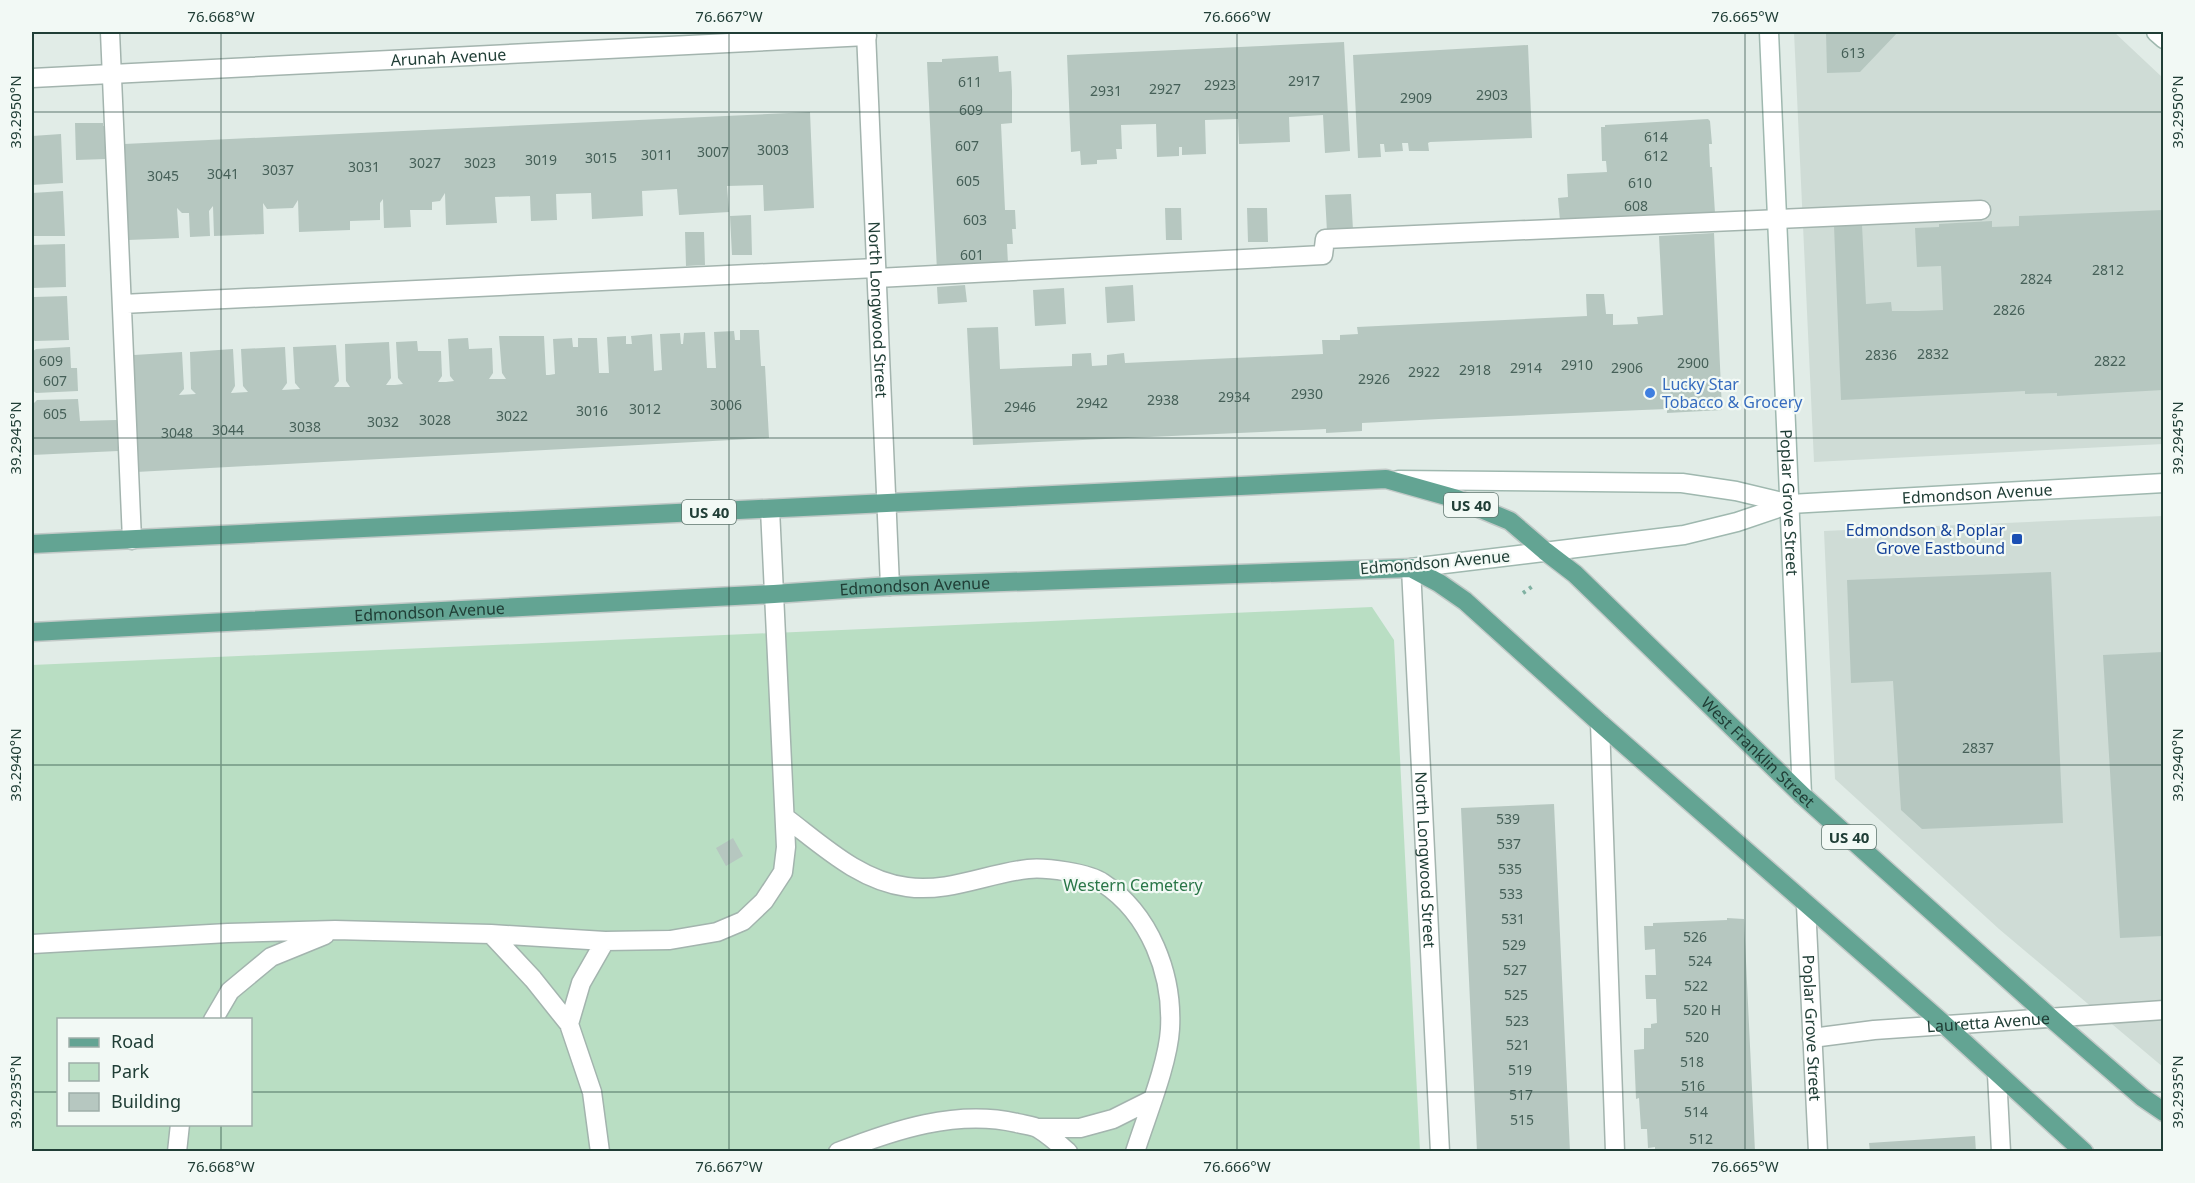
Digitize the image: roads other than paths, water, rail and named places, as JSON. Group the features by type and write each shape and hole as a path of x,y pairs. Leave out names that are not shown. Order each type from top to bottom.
{"main road":[{"name":"Edmondson Avenue","path":"32,544 1386,479"},
{"name":"West Franklin Street","path":"1386,479 1457,499 1510,521 1575,574 1802,795 2052,1019 2142,1097 2163,1112"},
{"name":"Edmondson Avenue","path":"32,632 890,586 1410,568"},
{"path":"1410,568 1439,583 1465,601 1600,723 1946,1026 2084,1152"}],"street":[{"path":"110,32 132,540"},
{"name":"Poplar Grove Street","path":"1769,32 1802,795"},
{"path":"2156,32 2163,39"},
{"name":"Arunah Avenue","path":"32,78 867,34"},
{"name":"North Longwood Street","path":"867,34 890,586"},
{"path":"122,304 1323,255 1325,239 1981,210"},
{"name":"Edmondson Avenue","path":"1386,479 1682,483 1736,490 1790,504"},
{"name":"Edmondson Avenue","path":"1410,568 1684,535 1737,522 1790,504 2163,483"},
{"path":"32,944 228,933 335,930 491,934 605,941 670,940 717,932 743,921 764,901 783,872 786,847 770,509"},
{"name":"North Longwood Street","path":"1410,568 1440,1152"},
{"path":"1600,723 1615,1152"},
{"path":"786,818 842,860 872,878 908,887 952,885 1029,869 1065,871 1102,881 1130,906 1152,938 1166,982 1170,1030 1163,1062 1135,1152"},
{"name":"Poplar Grove Street","path":"1806,905 1818,1152"},
{"path":"214,1018 230,990 271,957 335,930"},
{"path":"491,934 533,979 569,1024 592,1092 600,1152"},
{"path":"569,1024 581,983 605,941"},
{"name":"Lauretta Avenue","path":"1812,1038 1874,1030 2163,1010"},
{"path":"1996,1074 2001,1152"},
{"path":"838,1152 868,1140 958,1118 1003,1120 1038,1128 1080,1128 1113,1119 1151,1100"},
{"path":"177,1152 180,1126"},
{"path":"1038,1128 1068,1152"}],"place":[{"name":"Lucky Star Tobacco & Grocery","path":"1650,393"},
{"name":"Edmondson & Poplar Grove Eastbound","path":"2017,539"}],"park label":[{"name":"Western Cemetery","path":"1133,885"}]}
